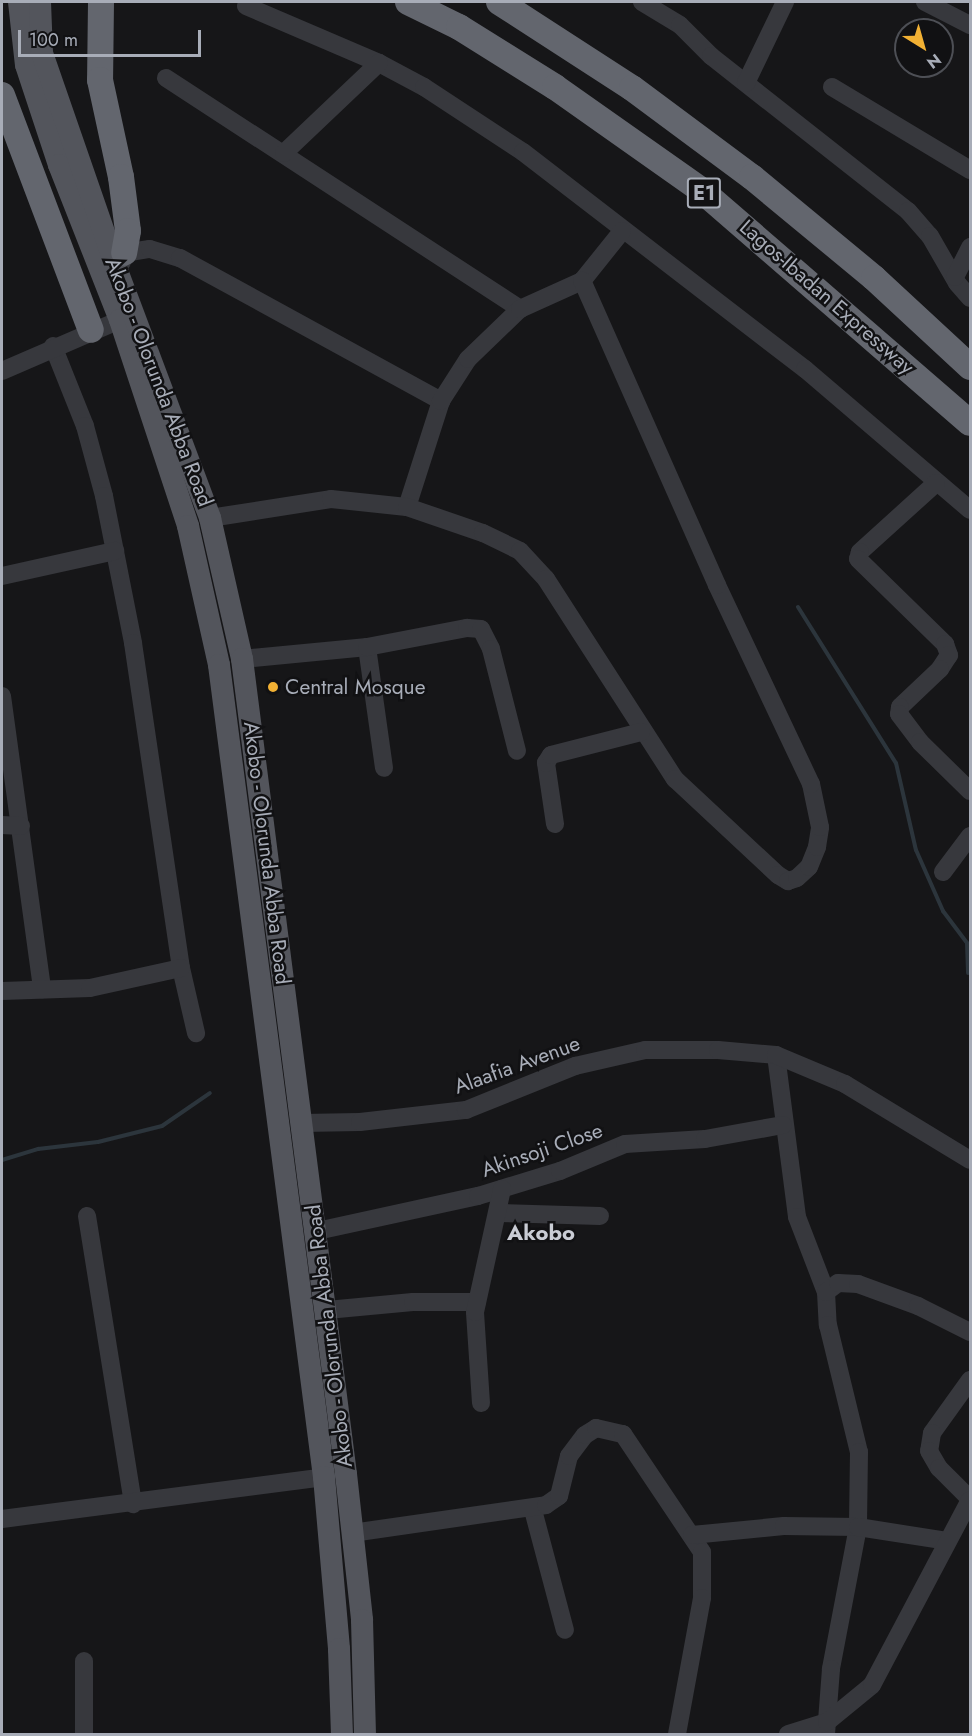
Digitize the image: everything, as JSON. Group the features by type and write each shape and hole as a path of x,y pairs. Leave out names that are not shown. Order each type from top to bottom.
{"highway":[{"path":"101,2 100,80 121,177 128,231 121,263"},
{"name":"Lagos-Ibadan Expressway","path":"408,2 459,27 555,87 701,190 970,423"},
{"name":"Lagos-Ibadan Expressway","path":"500,2 632,88 752,177 874,278 970,366"},
{"path":"2,95 91,330"}],"main road":[{"name":"Akobo - Olorunda Abba Road","path":"19,2 26,65 59,165 120,320 188,526 213,634 324,1477 341,1678 342,1734"},
{"name":"Akobo - Olorunda Abba Road","path":"40,2 42,53 121,263 210,518 242,658 327,1310 362,1620 365,1734"},
{"path":"213,634 236,630"},
{"path":"297,1261 320,1257"}],"street":[{"path":"642,2 680,25 746,83 908,211 930,236 970,298"},
{"path":"746,83 785,2"},
{"path":"925,2 970,25"},
{"path":"246,6 379,63 460,110 523,152 622,231 805,369 936,483 952,492 970,510"},
{"path":"284,153 379,63"},
{"path":"166,78 520,309"},
{"path":"832,87 970,170"},
{"path":"406,507 441,400 478,348 520,309 582,281 622,231"},
{"path":"955,277 970,248"},
{"path":"121,263 150,249 180,258 441,400"},
{"path":"210,518 332,499 406,507 483,533 520,551 546,579 641,732 675,779 778,875 788,881 810,867 820,828 812,784 717,585 582,281"},
{"path":"2,371 53,346 120,320"},
{"path":"53,346 94,457 114,551 151,754 181,968 196,1033"},
{"path":"936,483 860,552 858,559 945,644 949,655 940,669 900,706 899,714 920,742 970,791"},
{"path":"2,576 114,551"},
{"path":"242,658 367,647 467,628 481,629 491,649 517,751"},
{"path":"367,647 384,768"},
{"path":"2,696 42,989"},
{"path":"555,824 546,763 551,755 641,732"},
{"path":"2,825 21,826"},
{"path":"943,872 970,836"},
{"path":"2,991 90,988 181,968"},
{"name":"Alaafia Avenue","path":"302,1123 360,1122 466,1110 575,1066 645,1050 776,1055 844,1084 970,1160"},
{"path":"776,1055 783,1125 797,1217 826,1293 828,1324 859,1452 858,1527 831,1669 826,1728"},
{"name":"Akinsoji Close","path":"317,1231 502,1189 625,1144 705,1139 783,1125"},
{"path":"481,1403 474,1328 477,1302 502,1189"},
{"path":"498,1213 600,1216"},
{"path":"87,1216 133,1504"},
{"path":"826,1293 838,1283 858,1284 918,1306 970,1332"},
{"path":"327,1310 413,1302 477,1302"},
{"path":"788,1734 826,1728 872,1685 970,1499 939,1468 929,1451 932,1433 970,1380"},
{"path":"352,1533 533,1510 559,1496 569,1456 585,1435 596,1428 623,1434 702,1552 704,1580 693,1661 677,1734"},
{"path":"2,1519 133,1504 324,1477"},
{"path":"533,1510 565,1630"},
{"path":"692,1534 784,1526 858,1527 947,1541"},
{"path":"84,1661 84,1734"}],"waterway":[{"path":"798,607 896,763 916,850 943,911 967,943 968,973"},
{"path":"2,1160 38,1149 98,1142 162,1126 210,1093"}],"place":[{"name":"Central Mosque","path":"273,687"}],"district":[{"name":"Akobo","path":"541,1233"}]}
